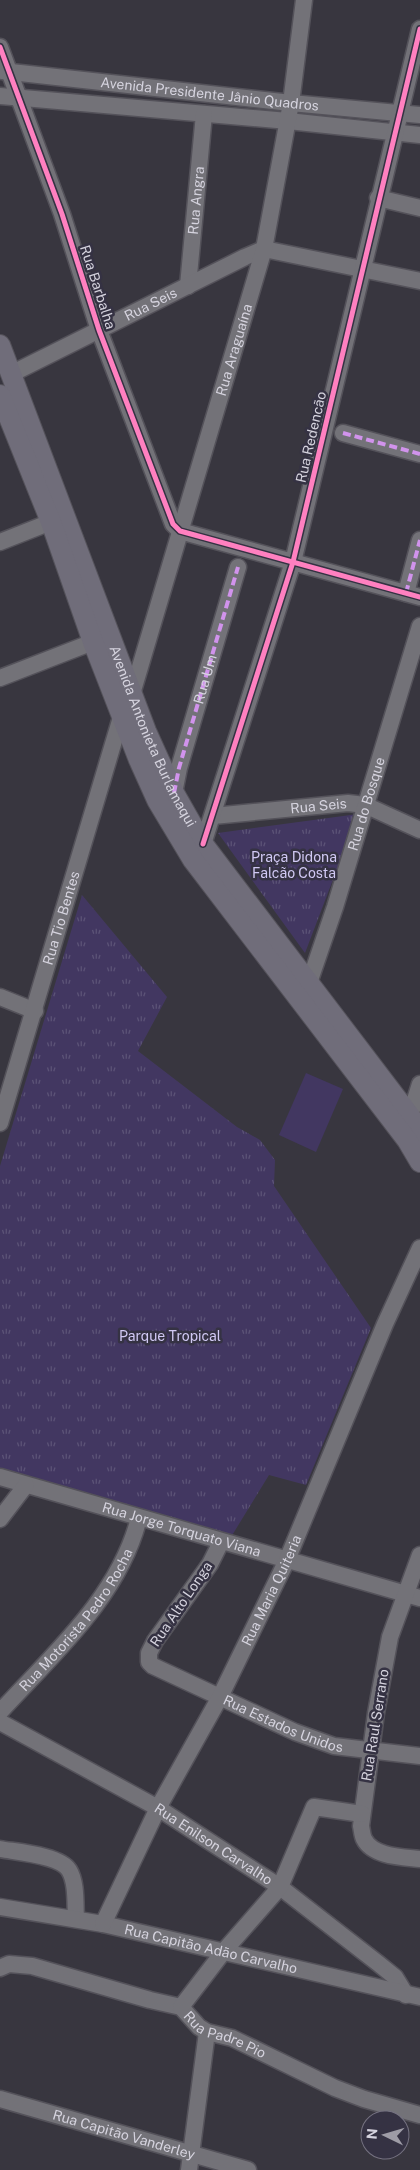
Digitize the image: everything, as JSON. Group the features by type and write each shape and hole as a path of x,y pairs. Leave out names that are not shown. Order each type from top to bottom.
{"main road":[{"name":"Avenida Antonieta Burlamaqui","path":"0,346 11,374 58,519 93,642 116,676 132,694 174,793 203,844 214,874"},
{"name":"Avenida Antonieta Burlamaqui","path":"1,402 58,519 116,676 122,714 157,800 193,860 214,874 309,983 415,1124"},
{"path":"122,714 132,694"},
{"name":"Avenida Antonieta Burlamaqui","path":"232,896 407,1140 420,1162"}],"street":[{"name":"Rua Araguaína","path":"132,694 264,250 291,103 304,0"},
{"name":"Rua Redencão","path":"203,844 293,562 378,198 420,29"},
{"name":"Rua Barbalha","path":"0,47 5,72 20,98 62,214 99,330 170,519 180,531"},
{"name":"Avenida Presidente Jânio Quadros","path":"5,72 420,115"},
{"name":"Avenida Presidente Jânio Quadros","path":"0,96 288,121 420,135"},
{"name":"Rua Angra","path":"188,286 204,114"},
{"path":"378,198 420,208"},
{"name":"Rua Seis","path":"11,374 264,250"},
{"path":"264,250 363,268 420,281"},
{"path":"343,433 420,454"},
{"path":"0,542 58,519"},
{"path":"180,531 413,595 420,540"},
{"name":"Rua Um","path":"174,793 179,768 238,567"},
{"name":"Rua do Bosque","path":"309,983 420,626"},
{"path":"1,680 93,642"},
{"name":"Rua Tio Bentes","path":"0,1123 35,1011 122,714"},
{"name":"Rua Seis","path":"213,816 348,803 365,805 420,830"},
{"path":"0,998 35,1011"},
{"path":"415,1124 420,1084"},
{"name":"Rua Maria Quiteria","path":"102,1924 158,1808 220,1697 287,1560 384,1324 420,1248"},
{"name":"Rua Jorge Torquato Viana","path":"0,1478 412,1596"},
{"path":"0,1519 26,1485"},
{"name":"Rua Motorista Pedro Rocha","path":"0,1712 102,1598 118,1572 135,1532 138,1518"},
{"name":"Rua Alto Longa","path":"153,1666 148,1660 150,1650 210,1564 221,1542"},
{"name":"Rua Raul Serrano","path":"420,1555 412,1596 390,1637 376,1713 373,1751 362,1814 364,1838 372,1848 388,1855 420,1859"},
{"name":"Rua Estados Unidos","path":"153,1666 295,1732 334,1746 420,1756"},
{"name":"Rua Enilson Carvalho","path":"0,1722 158,1808 280,1887 395,1977 413,1996"},
{"path":"181,2006 224,1951 280,1887 314,1807 362,1814"},
{"path":"0,1850 36,1856 65,1864 70,1872 74,1887 76,1919"},
{"name":"Rua Capitão Adão Carvalho","path":"0,1907 102,1924 413,1996"},
{"name":"Rua Padre Pio","path":"0,1968 9,1964 32,1966 150,2000 181,2006 198,2027 207,2032 232,2038 335,2088 364,2099 420,2115"},
{"path":"189,2170 207,2032"},
{"name":"Rua Capitão Vanderley","path":"0,2099 248,2170"}],"green space":[{"name":"Praça Didona Falcão Costa","path":"358,814 305,953 218,833"},
{"name":"Parque Tropical","path":"82,895 167,997 138,1051 237,1127 260,1140 275,1160 274,1186 371,1328 306,1485 269,1475 231,1537 0,1468 0,1166"},
{"path":"306,1073 343,1089 316,1152 279,1135"}],"marked path":[{"path":"343,433 420,454"},
{"path":"406,593 420,540"},
{"path":"174,793 179,768 238,567"}],"cycle path":[{"path":"203,844 293,562 420,29"},
{"path":"0,47 62,214 99,330 173,524 180,531 420,597"}]}
